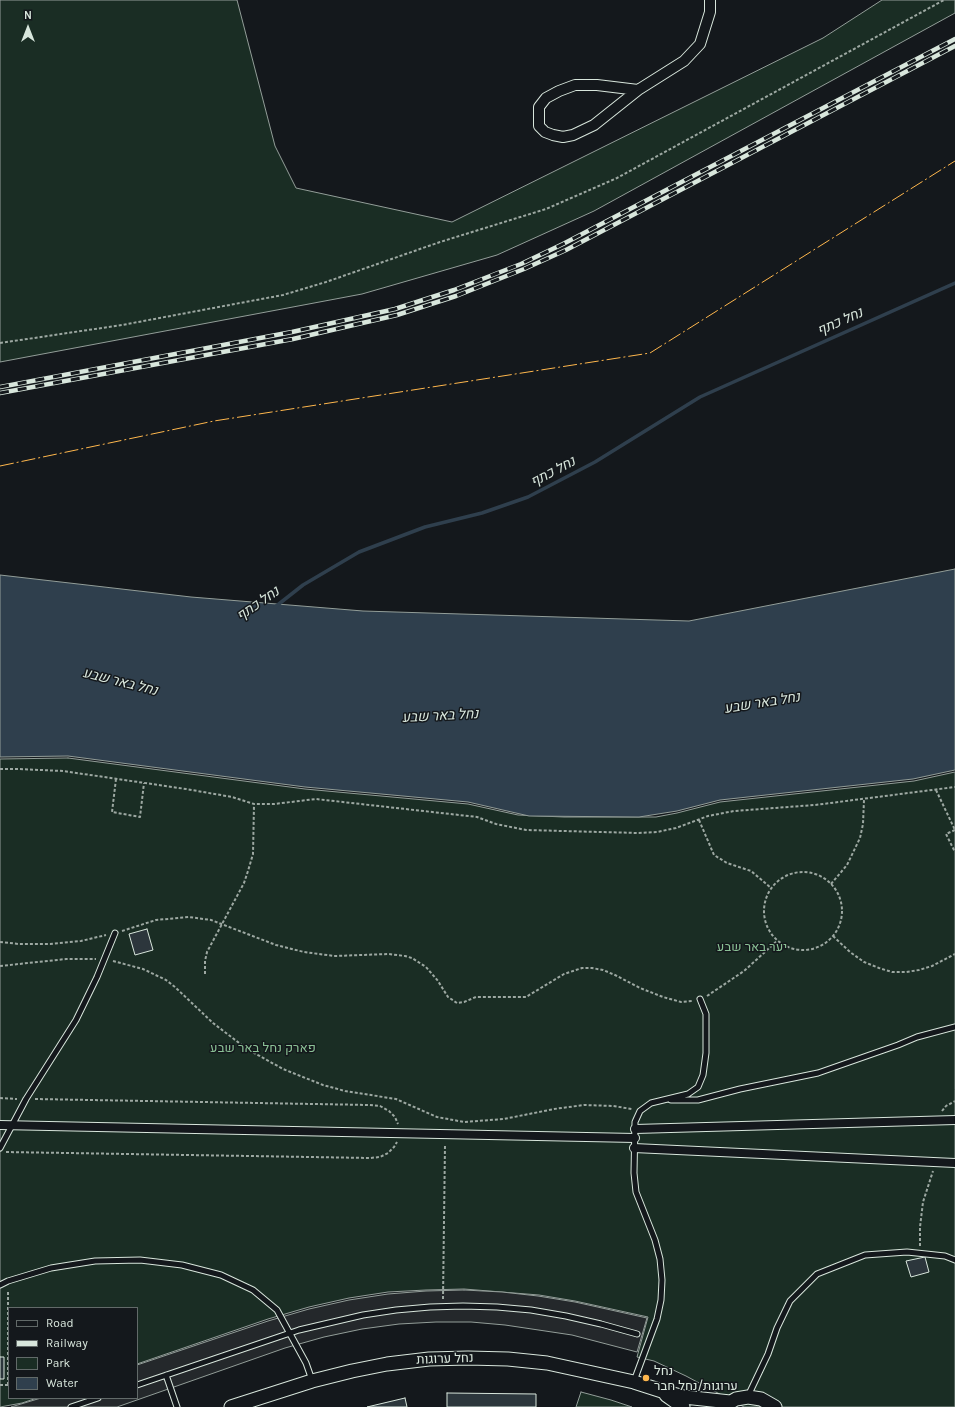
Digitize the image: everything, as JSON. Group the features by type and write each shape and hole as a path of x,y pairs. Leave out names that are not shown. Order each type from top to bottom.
{"street":[{"path":"638,90 597,85 575,85 546,98 539,107 539,126 545,132 553,135 563,137 573,135 594,125 638,90 684,61 700,44 710,12 710,0"},
{"path":"0,1125 445,1134 635,1134 955,1120"},
{"path":"634,1148 955,1164"},
{"name":"נחל ערוגות","path":"231,1407 312,1381 387,1364 429,1359 468,1358 508,1359 547,1363 634,1382 662,1392 727,1404"},
{"name":"נחל ערוגות","path":"662,1392 683,1407"},
{"path":"727,1404 748,1397 761,1399 775,1407"}],"lane":[{"path":"0,1148 26,1099 76,1020 105,960 115,933"},
{"path":"634,1382 657,1319 662,1300 660,1259 636,1192 634,1173 635,1122 640,1111 651,1104 688,1094 698,1087 703,1075 706,1052 706,1014 700,999"},
{"path":"661,1101 698,1100 818,1072 898,1045 917,1037 955,1027"},
{"path":"748,1397 790,1301 817,1274 865,1255 907,1252 945,1256 955,1260"},
{"path":"0,1285 8,1281 50,1268 95,1261 140,1260 182,1265 221,1275 253,1290 277,1310 306,1363 312,1381"},
{"path":"138,1385 290,1333 363,1315 396,1310 442,1306 497,1307 531,1310 580,1319 637,1334"},
{"path":"166,1375 177,1407"},
{"path":"71,1407 95,1399"}],"path":[{"path":"0,343 122,326 283,294 326,282 425,247 546,209 617,178 944,0"},
{"path":"0,769 18,768 63,771 232,797 254,804 274,804 316,799 476,817 496,824 526,830 638,833 657,832 676,828 708,816 734,811 807,806 955,787"},
{"path":"116,779 112,812 140,817 144,783"},
{"path":"936,790 955,830 946,834 955,852"},
{"path":"831,884 847,865 860,838 863,824 864,799"},
{"path":"205,974 207,952 244,883 253,854 254,804"},
{"path":"698,820 714,855 727,863 751,871 771,888"},
{"path":"803,872 821,876 831,884 838,893 842,905 843,911 840,924 833,936 821,946 810,950 797,950 777,940 768,929 764,918 764,905 771,888 785,876 797,873 803,872"},
{"path":"0,942 19,944 50,944 81,941 115,933 146,922 178,917 200,918 222,924 276,945 304,952 334,956 389,954 412,958 426,967 448,996 457,1003 476,997 526,997 564,974 582,968 603,970 640,988 666,998 685,1002 700,999 722,986 760,958 777,940"},
{"path":"833,936 850,952 864,962 892,972 919,970 938,963 955,954"},
{"path":"0,966 66,959 105,960 143,969 166,980 213,1023 264,1060 316,1082 345,1091 396,1100 436,1117 464,1122 491,1121 564,1107 584,1105 613,1106 640,1111"},
{"path":"0,1098 369,1105 380,1106 389,1111 397,1120 400,1133 394,1147 388,1153 380,1157 370,1158 0,1152"},
{"path":"442,1306 445,1134"},
{"path":"920,1253 920,1227 923,1202 936,1163"},
{"path":"0,1385 8,1385 8,1281"}],"green space":[{"path":"0,0 237,0 275,146 296,188 452,222 823,38 882,0 955,0 955,13 594,211 497,255 362,294 0,362"},
{"name":"פארק נחל באר שבע","path":"68,758 305,789 468,804 518,815 564,817 656,817 720,802 914,781 955,772 955,1407 744,1407 686,1376 654,1361 637,1357 648,1317 575,1301 539,1295 464,1289 388,1292 349,1298 309,1307 268,1319 138,1364 138,1307 8,1307 8,1399 34,1399 0,1407 0,759"},
{"path":"581,1392 611,1400 632,1407 576,1407"}],"shaded area":[{"path":"464,1290 538,1296 575,1302 647,1318 637,1352 572,1335 505,1325 471,1322 399,1324 362,1329 324,1337 285,1348 117,1407 11,1407 38,1399 138,1399 138,1365 268,1321 309,1309 349,1300 388,1294"}],"water":[{"name":"נחל באר שבע","path":"955,569 955,770 913,779 720,800 677,811 639,817 529,816 468,802 305,787 68,756 0,757 0,575 191,597 363,611 689,621"}],"building":[{"path":"147,929 153,950 135,955 129,934"},
{"path":"925,1257 929,1272 911,1277 906,1261"},
{"path":"0,1357 4,1357 4,1379 0,1379"},
{"path":"447,1393 536,1394 536,1407 447,1407"},
{"path":"405,1398 407,1407 367,1407"}],"waterway":[{"name":"נחל כתף","path":"275,607 303,585 359,552 425,527 482,513 528,497 595,462 700,397 955,283"}],"railway":[{"path":"0,387 292,332 395,309 454,290 521,264 563,244 955,39"},
{"path":"0,393 293,339 397,315 456,296 524,269 566,250 955,46"}],"power":[{"path":"0,466 214,421 650,353 955,161"}],"place":[{"name":"נחל ערוגות/נחל חבר","path":"646,1378"}],"park label":[{"name":"יער באר שבע","path":"752,947"}]}
